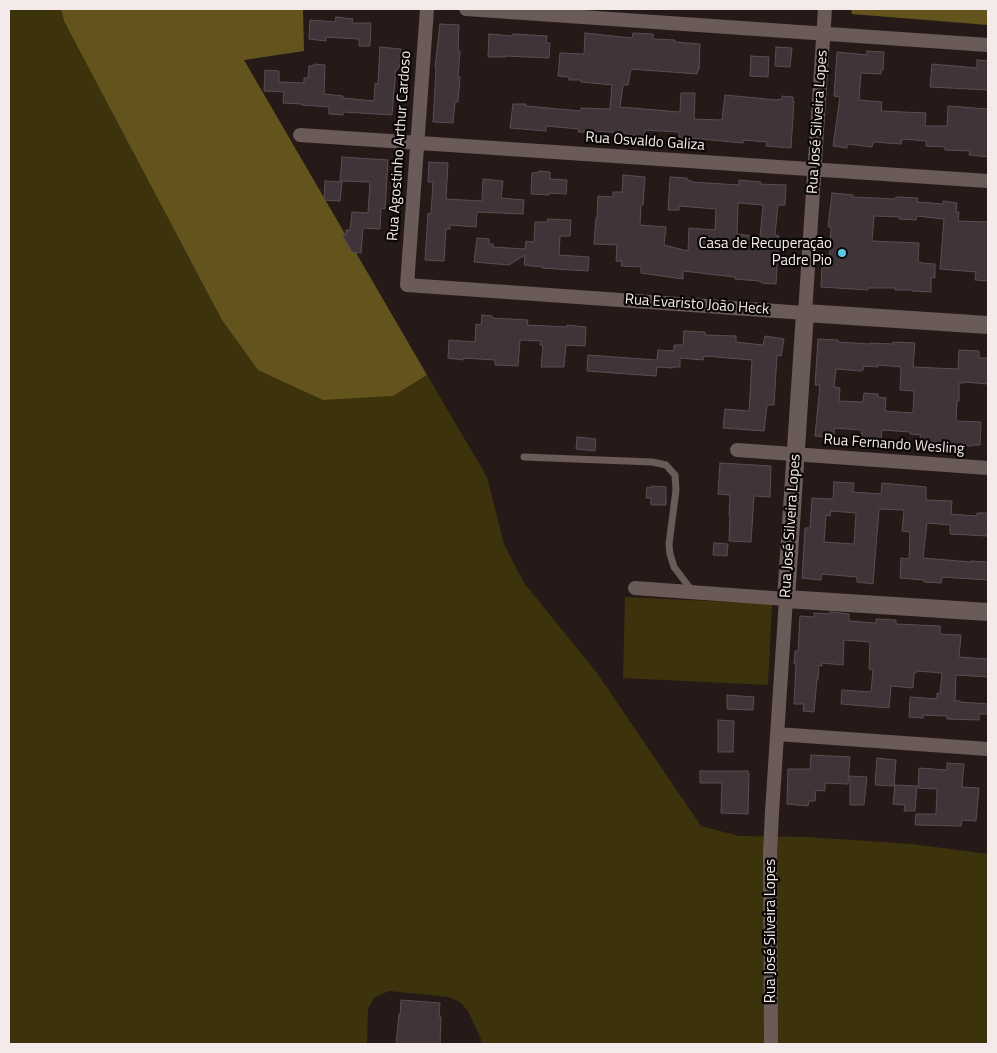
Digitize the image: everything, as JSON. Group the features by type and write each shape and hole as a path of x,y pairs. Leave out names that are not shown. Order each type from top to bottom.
{"street":[{"name":"Rua Agostinho Arthur Cardoso","path":"407,285 426,9"},
{"path":"466,9 988,44"},
{"name":"Rua José Silveira Lopes","path":"772,1044 770,852 825,9"},
{"name":"Rua Osvaldo Galiza","path":"300,136 988,181"},
{"name":"Rua Evaristo João Heck","path":"407,285 988,325"},
{"name":"Rua Fernando Wesling","path":"737,450 988,468"},
{"path":"635,588 988,612"},
{"path":"777,734 988,749"}],"lane":[{"path":"524,457 652,462 666,465 675,475 676,490 669,544 670,554 674,567 693,592"}],"shaded area":[{"path":"9,9 61,9 64,21 393,396 427,375 487,477 504,544 524,583 597,673 701,826 739,836 808,837 912,844 988,854 988,1044 482,1044 468,1011 460,1002 449,997 389,991 375,997 368,1008 367,1044 9,1044"},
{"path":"61,9 303,9 304,51 244,60 427,375 393,396 323,400 258,370 222,320 64,21"},
{"path":"851,9 988,9 988,25 852,14"},
{"path":"625,597 772,604 768,685 623,678"}],"building":[{"path":"336,17 353,19 352,23 371,23 370,46 359,46 359,39 326,37 326,41 309,39 310,20 335,22"},
{"path":"440,24 459,25 458,77 460,77 458,102 455,102 453,123 433,122 435,68"},
{"path":"585,33 632,38 633,33 653,34 653,39 700,44 699,70 697,74 631,69 628,85 623,85 620,107 680,112 681,93 695,93 694,119 722,120 725,95 777,100 782,99 782,96 793,97 791,148 766,146 767,142 743,140 743,143 679,137 679,132 645,130 644,136 593,131 578,132 579,129 546,126 546,131 510,128 513,104 581,111 581,108 610,109 612,85 569,80 569,77 558,76 560,53 584,54"},
{"path":"489,34 547,36 546,43 550,43 549,58 488,57"},
{"path":"380,47 401,49 399,69 396,69 392,115 343,112 343,115 329,114 329,107 283,103 284,92 264,91 265,70 279,71 279,82 304,83 304,78 308,78 309,66 314,64 325,65 324,94 374,101 375,83 378,84"},
{"path":"776,47 792,48 790,67 775,66"},
{"path":"867,51 884,52 883,70 881,70 881,74 861,73 859,100 882,102 881,111 926,113 925,126 947,126 948,106 988,109 988,157 969,155 970,151 945,150 945,147 926,146 926,141 902,139 901,144 873,142 872,147 847,144 847,148 833,146 840,97 834,96 837,52 867,55"},
{"path":"751,56 769,57 768,77 750,76"},
{"path":"977,60 988,61 988,90 930,87 932,64 977,68"},
{"path":"342,157 388,160 385,209 381,208 380,229 363,228 361,253 352,252 342,235 346,235 346,230 350,230 352,212 368,213 370,182 340,181"},
{"path":"429,162 448,163 446,199 482,201 483,179 503,181 501,198 524,200 523,214 477,212 476,227 450,225 450,229 446,229 444,261 425,260 428,213 431,214 433,182 428,182"},
{"path":"539,171 550,172 550,179 567,180 566,194 531,194 532,173"},
{"path":"623,175 645,177 640,225 666,227 664,245 688,251 689,228 715,230 716,209 679,206 679,210 668,210 670,177 687,178 687,180 692,182 739,185 739,180 761,182 760,184 786,185 785,205 778,205 775,235 779,236 776,284 683,271 683,279 641,273 641,267 621,266 622,261 616,261 617,245 594,244 598,196 613,197 613,192 622,192","holes":["738,203 763,205 760,237 737,234"]},
{"path":"325,181 342,182 340,201 324,200"},
{"path":"832,193 853,195 852,197 918,198 917,202 943,204 943,201 957,203 958,221 988,222 988,281 975,280 976,272 940,269 944,219 917,216 916,220 874,216 872,241 919,243 918,262 935,264 935,278 931,277 931,292 895,290 895,288 868,288 868,290 821,287 822,267 829,268 831,227 828,227"},
{"path":"548,219 571,220 570,236 560,236 559,255 589,257 588,271 524,265 525,255 509,265 474,262 477,238 489,239 489,244 493,244 493,247 525,249 526,241 534,242 535,222 547,222"},
{"path":"482,315 492,316 492,318 528,320 527,325 586,327 585,346 566,345 564,367 541,367 543,346 540,345 541,341 520,340 518,366 495,365 495,360 448,358 449,340 475,342 476,324 481,325"},
{"path":"684,331 705,332 705,335 736,336 736,342 763,345 765,336 784,339 781,356 777,355 774,405 767,405 764,431 723,428 725,409 749,411 752,360 704,356 703,360 680,358 680,367 657,367 656,376 587,371 588,355 657,360 658,350 674,351 674,345 683,345"},
{"path":"818,339 870,344 915,343 913,367 958,369 959,350 979,351 979,358 988,358 988,384 959,383 956,421 981,422 980,445 920,443 921,435 910,434 910,432 882,430 881,442 861,440 862,430 834,428 834,438 815,436 820,385 815,385","holes":["864,366 901,367 900,390 914,391 913,413 885,411 886,398 878,397 878,394 864,393 863,402 839,401 840,388 834,387 836,369 861,371"]},
{"path":"577,437 596,439 595,451 576,449"},
{"path":"720,463 771,466 770,497 754,496 751,542 729,541 730,495 718,494"},
{"path":"834,482 854,483 853,492 881,494 882,483 926,487 926,500 952,501 951,514 977,516 977,513 988,513 988,536 950,534 950,525 927,523 923,558 988,562 988,580 942,577 941,583 900,578 901,558 909,559 910,532 902,531 904,510 879,509 873,584 857,582 857,577 822,574 821,580 802,578 805,528 810,528 812,498 833,499","holes":["831,511 856,513 854,544 824,542 826,515 830,516"]},
{"path":"652,486 666,487 666,505 651,505 651,498 646,498 647,487 652,488"},
{"path":"714,543 728,544 727,556 713,555"},
{"path":"830,612 849,614 849,621 876,623 876,619 896,620 896,624 940,626 940,634 961,635 959,657 988,659 988,677 956,675 955,701 988,704 988,714 979,714 979,720 947,719 947,716 923,715 923,718 909,717 910,697 937,699 937,693 940,694 942,673 917,671 914,673 913,688 891,686 889,708 841,704 842,690 871,692 873,670 869,669 870,642 844,640 843,665 822,663 822,666 819,665 814,712 803,711 804,704 794,704 796,664 794,664 795,651 798,651 800,616 814,617 814,613 830,614"},
{"path":"727,695 754,697 753,710 727,709"},
{"path":"718,720 734,721 733,752 718,752"},
{"path":"811,755 850,757 848,784 825,783 825,791 816,790 815,801 809,801 808,806 787,804 788,769 810,769"},
{"path":"877,758 896,760 894,786 875,785"},
{"path":"947,763 964,764 962,787 979,788 976,821 962,820 961,826 915,825 916,814 936,814 937,789 918,788 919,768 947,770"},
{"path":"700,771 748,771 748,814 721,813 722,783 700,783"},
{"path":"850,776 867,777 864,805 850,805"},
{"path":"895,785 917,786 915,811 904,811 905,805 893,804"},
{"path":"401,1000 440,1003 440,1044 396,1044"}],"place":[{"name":"Casa de Recuperação Padre Pio","path":"842,253"}]}
